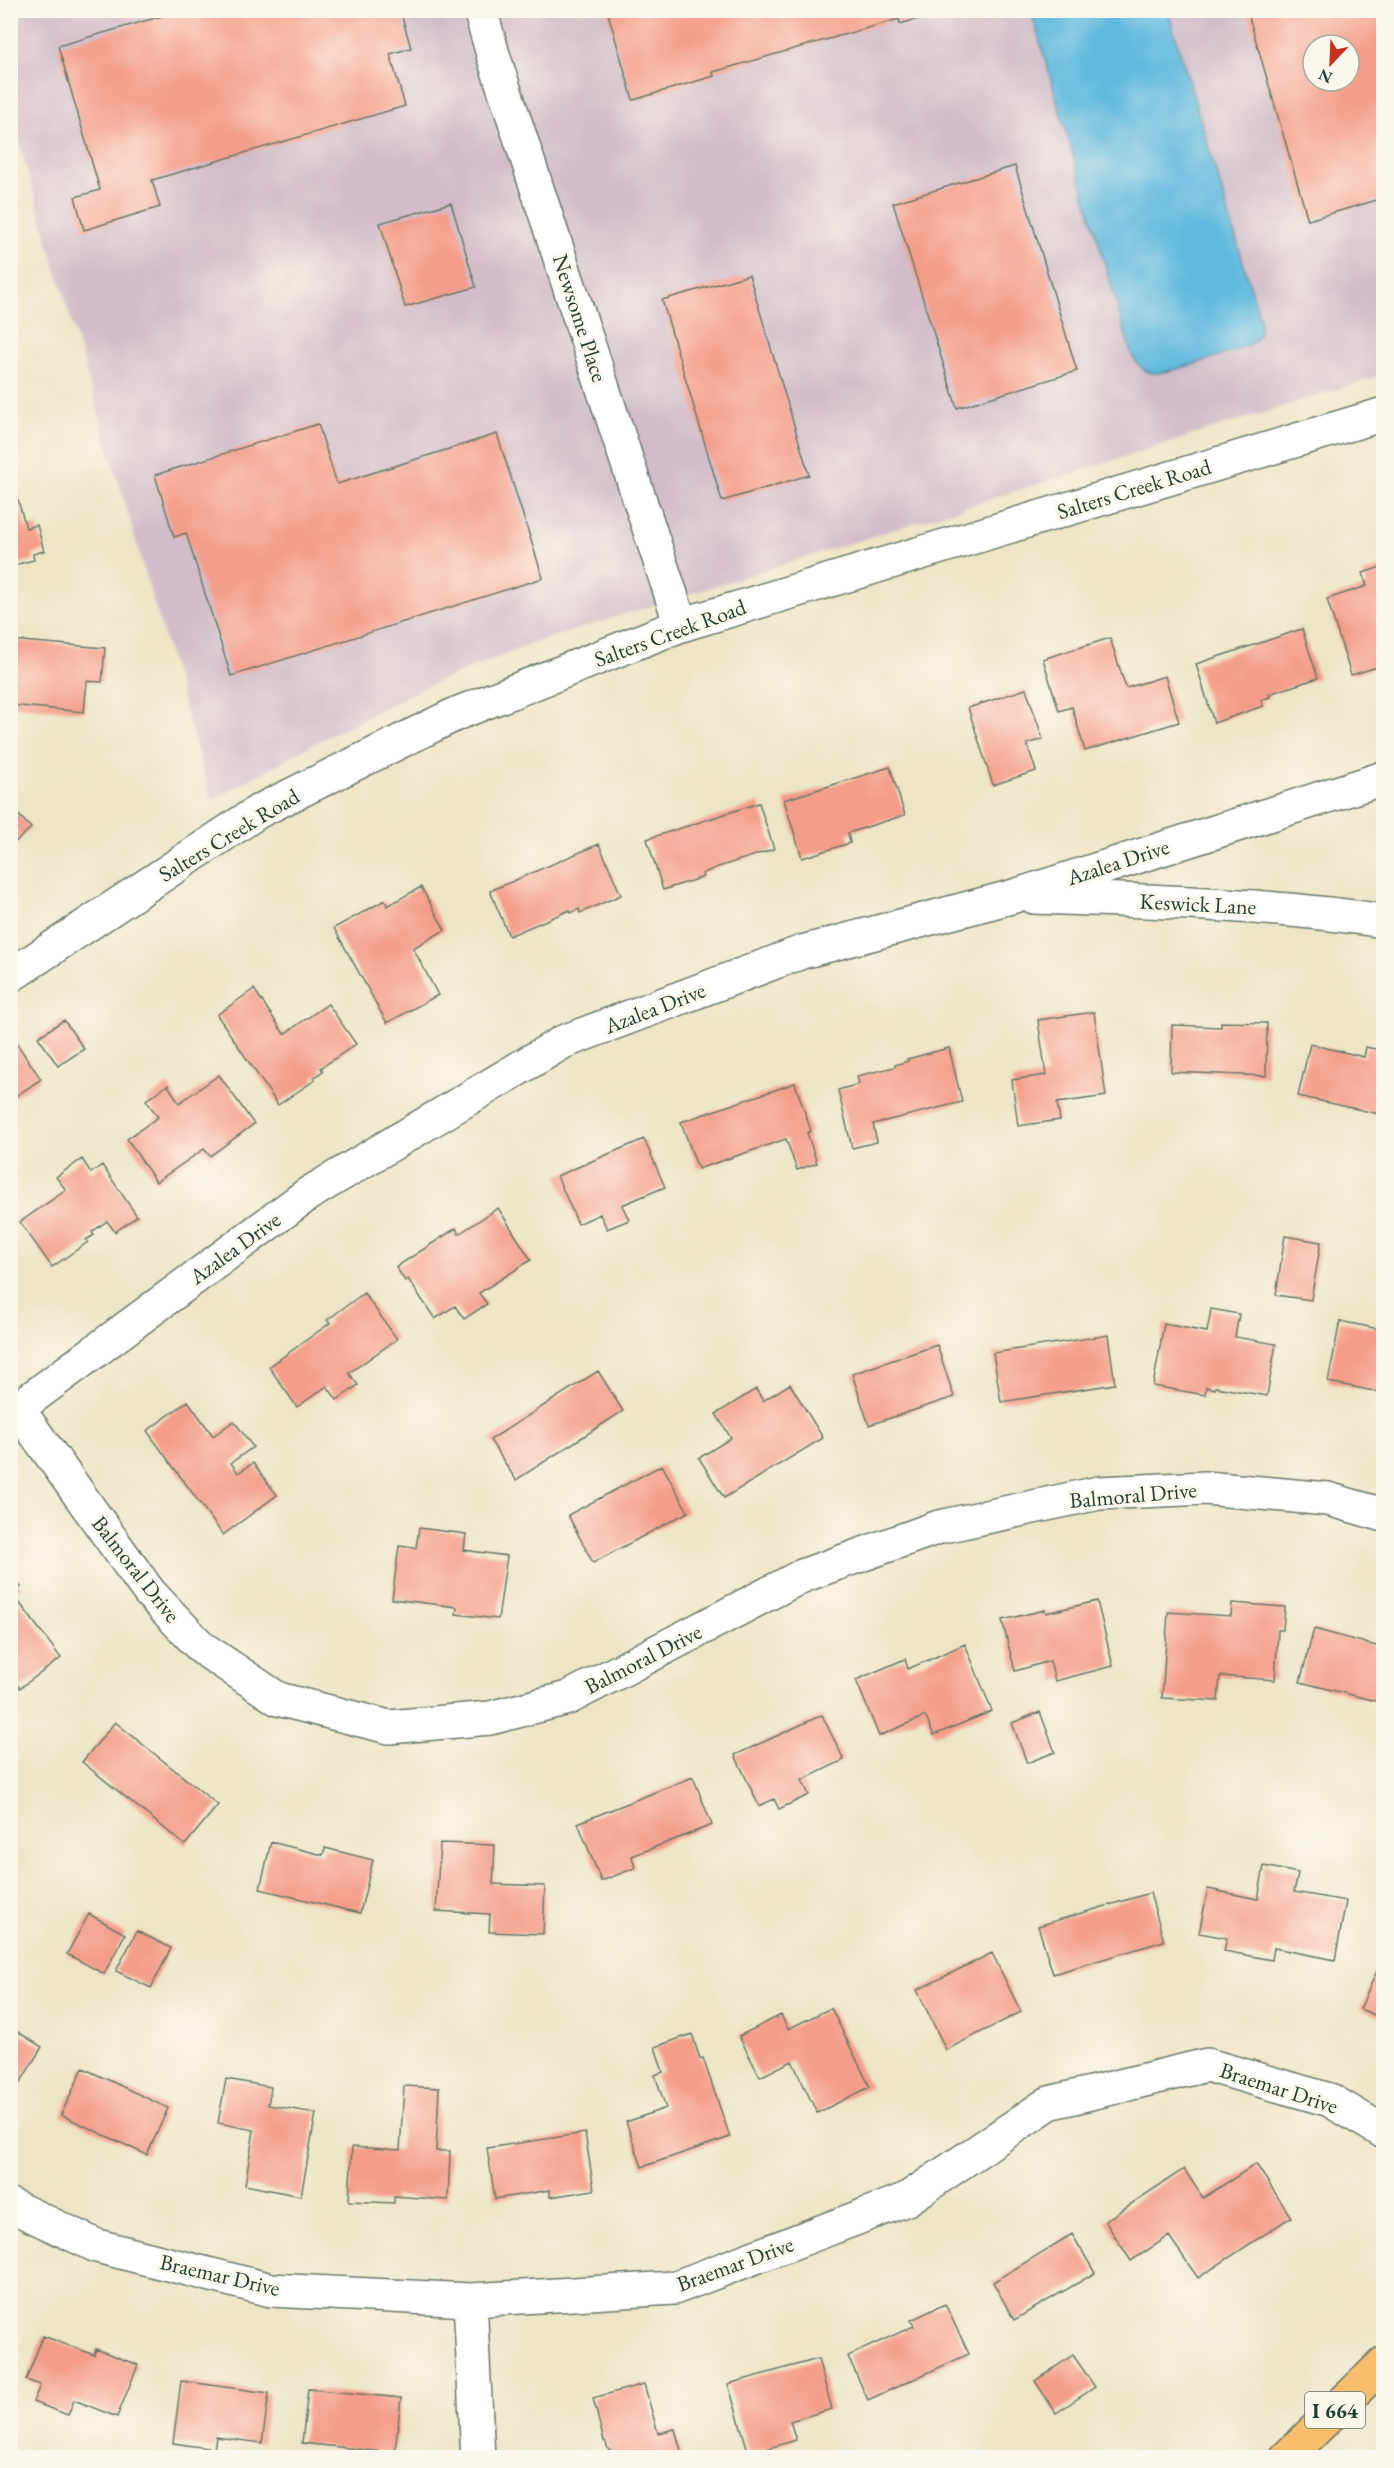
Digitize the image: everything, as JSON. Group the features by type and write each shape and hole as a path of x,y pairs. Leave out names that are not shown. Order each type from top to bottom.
{"highway":[{"name":"I 664","path":"1286,2457 1383,2363"}],"street":[{"name":"Newsome Place","path":"480,10 681,625"},
{"name":"Salters Creek Road","path":"10,976 259,811 456,714 681,625 1383,414"},
{"name":"Azalea Drive","path":"14,1411 308,1194 563,1042 802,952 1011,897 1383,778"},
{"name":"Keswick Lane","path":"1011,897 1199,903 1383,921"},
{"name":"Balmoral Drive","path":"14,1411 149,1592 202,1648 278,1699 389,1726 490,1718 568,1698 802,1576 939,1527 1099,1493 1205,1488 1328,1499 1383,1515"},
{"name":"Braemar Drive","path":"10,2205 97,2246 271,2290 470,2300 674,2288 907,2199 1048,2103 1207,2065 1330,2100 1383,2132"},
{"path":"470,2300 478,2457"}],"shaded area":[{"path":"11,11 1383,11 1383,375 528,645 425,687 313,744 212,801 11,115"}],"water":[{"path":"1031,11 1168,11 1260,319 1258,336 1248,345 1188,366 1160,373 1146,371 1132,356"}],"building":[{"path":"183,10 400,10 411,48 390,54 405,106 152,180 160,207 84,230 75,197 100,190 58,46"},
{"path":"607,10 946,11 900,24 899,19 713,72 714,76 633,100"},
{"path":"1247,10 1384,10 1384,198 1308,220"},
{"path":"1015,166 1077,371 957,408 893,203"},
{"path":"451,203 476,287 405,307 380,223"},
{"path":"749,275 809,475 722,501 662,300"},
{"path":"318,424 337,484 497,434 543,578 231,676 186,533 174,537 155,475"},
{"path":"18,500 26,528 37,525 44,551 33,554 34,560 10,566 10,502"},
{"path":"1384,566 1384,665 1351,675 1327,599 1367,586 1363,573"},
{"path":"1302,629 1318,678 1269,694 1270,697 1261,700 1263,706 1214,723 1196,664"},
{"path":"1110,638 1126,688 1165,676 1179,722 1085,751 1072,707 1059,711 1043,659"},
{"path":"10,640 105,648 102,682 87,681 84,712 10,705"},
{"path":"1026,689 1043,739 1027,744 1036,771 993,785 968,708"},
{"path":"890,767 905,815 848,833 850,843 802,858 784,800"},
{"path":"759,803 774,849 715,868 702,874 703,877 663,890 647,839"},
{"path":"10,806 31,828 10,847"},
{"path":"599,844 621,895 580,913 579,909 571,913 570,910 509,936 490,891"},
{"path":"421,887 445,930 413,948 438,995 387,1023 334,928 385,900 387,906"},
{"path":"254,989 284,1034 328,1004 356,1044 321,1068 323,1071 313,1078 315,1080 278,1105 217,1015"},
{"path":"1094,1012 1106,1096 1057,1103 1060,1120 1018,1126 1012,1080 1046,1075 1038,1020"},
{"path":"64,1020 84,1049 58,1066 38,1037"},
{"path":"1221,1022 1267,1023 1266,1076 1171,1072 1172,1025 1221,1027"},
{"path":"17,1044 41,1079 10,1100 10,1048"},
{"path":"1310,1044 1364,1057 1366,1047 1384,1051 1384,1115 1298,1096"},
{"path":"949,1048 962,1102 873,1124 877,1142 852,1148 838,1090 859,1084 857,1076 895,1067 895,1065 908,1061 907,1059"},
{"path":"219,1075 254,1124 210,1156 204,1149 156,1182 127,1139 158,1117 146,1100 168,1085 179,1103"},
{"path":"795,1083 811,1131 807,1133 817,1163 797,1170 786,1139 698,1169 681,1122"},
{"path":"644,1139 665,1187 622,1205 629,1220 607,1229 600,1214 578,1224 557,1176"},
{"path":"82,1159 91,1173 102,1165 137,1216 115,1232 107,1221 92,1232 94,1235 86,1240 88,1242 52,1267 20,1222 66,1190 56,1177"},
{"path":"498,1208 531,1260 479,1293 487,1304 464,1319 455,1306 435,1319 408,1279 405,1281 396,1267 456,1228 459,1234"},
{"path":"1285,1236 1321,1242 1311,1300 1276,1295"},
{"path":"364,1293 397,1339 349,1373 358,1385 337,1400 327,1386 297,1407 269,1367 330,1323 327,1320"},
{"path":"1211,1309 1239,1314 1235,1337 1276,1344 1267,1396 1215,1387 1215,1389 1206,1387 1205,1395 1153,1386 1164,1324 1207,1332"},
{"path":"1340,1321 1384,1330 1384,1393 1328,1382"},
{"path":"1108,1335 1115,1384 1001,1402 993,1353"},
{"path":"937,1345 954,1397 869,1425 852,1374"},
{"path":"598,1371 623,1411 516,1480 490,1440"},
{"path":"790,1384 823,1438 724,1498 699,1458 731,1438 716,1414 756,1389 763,1401"},
{"path":"188,1401 213,1436 234,1421 253,1447 231,1463 238,1473 253,1463 277,1495 223,1535 147,1431"},
{"path":"662,1465 688,1512 593,1563 568,1515"},
{"path":"419,1528 466,1534 464,1550 507,1556 498,1619 456,1614 457,1607 392,1599 399,1546 416,1548"},
{"path":"10,1573 21,1587 13,1594 61,1658 20,1688 10,1676"},
{"path":"1097,1601 1113,1666 1055,1681 1050,1661 1015,1671 1002,1620"},
{"path":"1232,1603 1285,1607 1283,1630 1278,1630 1275,1680 1220,1676 1218,1701 1162,1698 1168,1612 1231,1616"},
{"path":"1314,1629 1384,1648 1384,1703 1300,1682"},
{"path":"965,1644 992,1711 934,1735 925,1716 879,1736 856,1680 905,1659 908,1669"},
{"path":"1040,1712 1055,1752 1027,1763 1012,1723"},
{"path":"822,1715 844,1760 802,1780 809,1795 779,1809 774,1799 759,1806 735,1755"},
{"path":"115,1722 218,1805 185,1845 82,1762"},
{"path":"693,1777 712,1825 632,1856 635,1868 601,1881 578,1823"},
{"path":"271,1842 323,1855 325,1848 373,1860 360,1913 260,1889"},
{"path":"440,1843 495,1845 493,1884 545,1886 543,1934 489,1932 490,1914 436,1911"},
{"path":"1264,1866 1298,1873 1294,1892 1346,1901 1335,1960 1274,1948 1272,1960 1224,1951 1227,1938 1199,1933 1208,1889 1258,1899"},
{"path":"1150,1893 1164,1941 1053,1974 1038,1926"},
{"path":"89,1914 125,1934 104,1974 67,1954"},
{"path":"137,1931 171,1948 151,1988 116,1971"},
{"path":"992,1953 1021,2012 946,2050 917,1990"},
{"path":"1384,1955 1384,2019 1360,2009"},
{"path":"831,2008 870,2087 817,2113 792,2061 760,2077 739,2036 781,2015 788,2029"},
{"path":"10,2027 42,2047 17,2088 10,2083"},
{"path":"692,2034 700,2059 703,2058 730,2137 642,2167 626,2122 666,2108 655,2075 663,2072 655,2047"},
{"path":"83,2068 168,2108 147,2155 61,2115"},
{"path":"226,2079 271,2087 268,2105 316,2113 301,2196 245,2185 254,2130 218,2123"},
{"path":"404,2086 439,2088 436,2151 450,2151 448,2200 394,2196 394,2203 349,2201 352,2147 400,2150"},
{"path":"585,2133 594,2190 550,2197 550,2190 495,2199 487,2148"},
{"path":"1256,2164 1291,2217 1198,2278 1169,2236 1131,2261 1105,2221 1184,2169 1203,2198"},
{"path":"1072,2234 1095,2273 1014,2320 993,2282"},
{"path":"945,2304 969,2354 868,2400 848,2356 914,2326 911,2320"},
{"path":"43,2336 94,2355 96,2349 138,2365 117,2417 74,2400 68,2415 33,2402 40,2385 26,2380"},
{"path":"1073,2355 1095,2387 1056,2413 1035,2381"},
{"path":"818,2359 832,2409 790,2421 796,2440 749,2454 728,2384"},
{"path":"181,2381 269,2393 262,2443 216,2437 214,2449 173,2443"},
{"path":"644,2384 658,2433 675,2429 683,2458 614,2458 611,2450 609,2451 604,2441 593,2398"},
{"path":"308,2389 401,2398 395,2453 302,2443"}]}
